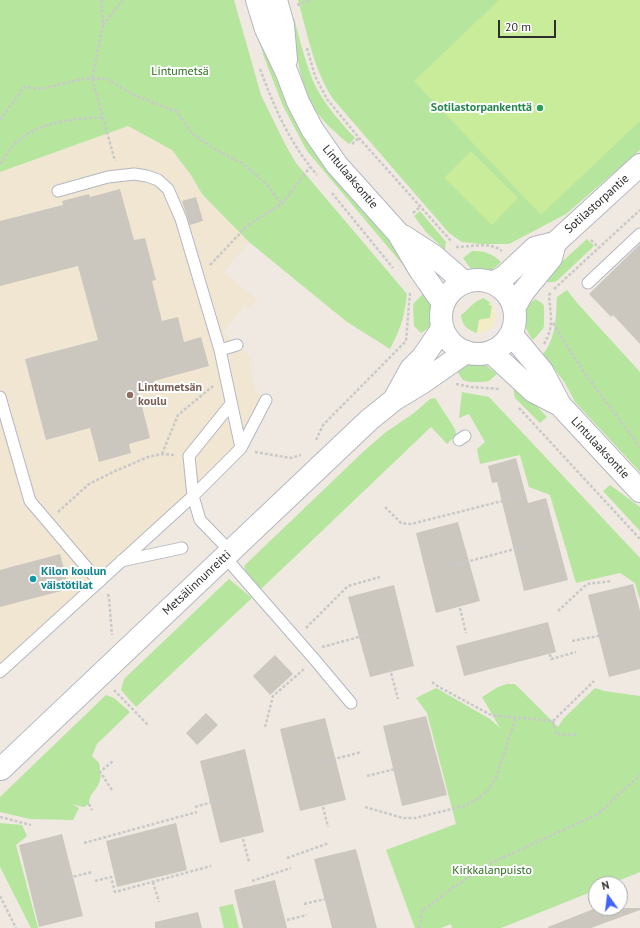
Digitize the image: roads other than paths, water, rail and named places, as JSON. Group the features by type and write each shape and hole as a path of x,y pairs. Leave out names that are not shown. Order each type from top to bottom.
{"street":[{"name":"Lintulaaksontie","path":"257,0 266,29 298,102 316,135 337,165 398,233 420,270 443,302"},
{"name":"Lintulaaksontie","path":"286,3 283,25 287,74"},
{"name":"Sotilastorpantie","path":"493,283 504,277 535,248 555,243 640,165"},
{"name":"Lintulaaksontie","path":"398,233 434,256 464,282"},
{"name":"Sotilastorpantie","path":"514,308 523,292 551,258 555,243"},
{"path":"483,280 493,283 506,293 514,308 515,321 511,334 503,344 491,352 483,354 466,352 458,349 446,337 442,329 441,316 443,302 451,290 464,282 483,280"},
{"name":"Metsälinnunreitti","path":"395,399 411,369 422,357 442,329"},
{"name":"Lintulaaksontie","path":"511,334 542,371 560,405 640,491"},
{"name":"Metsälinnunreitti","path":"1,769 228,555 319,454 369,420 395,399 423,382 466,352"},
{"name":"Lintulaaksontie","path":"491,352 533,391 560,405"}],"lane":[{"path":"58,191 108,177 134,174 147,176 158,180 168,189 180,219 220,350 241,448"},
{"path":"588,283 640,234"},
{"path":"220,350 238,344"},
{"path":"0,398 30,501 99,582"},
{"path":"0,672 193,496 241,448 266,400"},
{"path":"231,404 189,456 193,496 200,520 296,639 351,703"},
{"path":"121,561 182,548"}],"place":[{"name":"Sotilastorpankenttä","path":"540,108"},
{"name":"Lintumetsän koulu","path":"130,395"},
{"name":"Kilon koulun väistötilat","path":"33,579"}],"park label":[{"name":"Lintumetsä","path":"180,72"},
{"name":"Kirkkalanpuisto","path":"492,871"}]}
